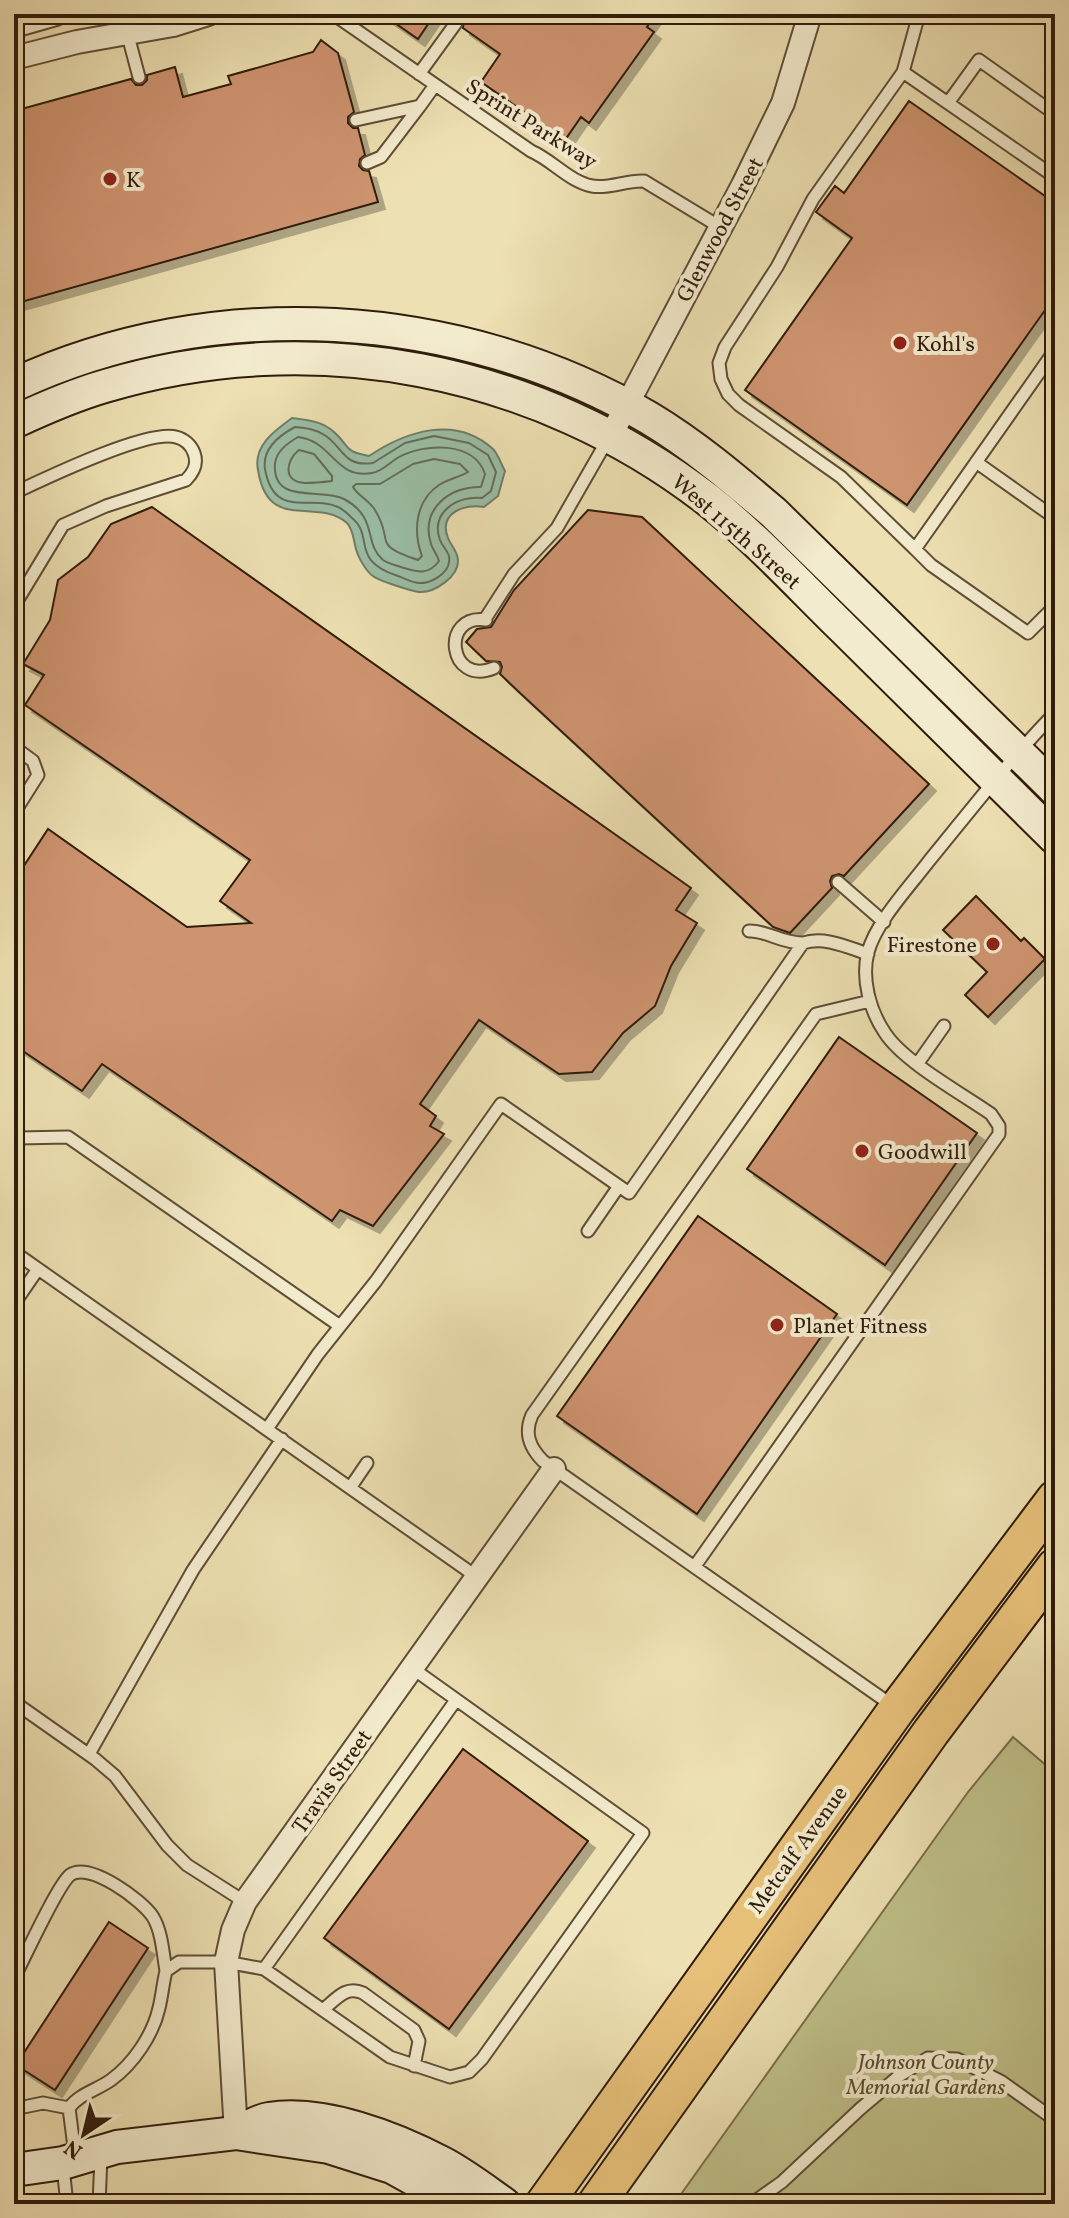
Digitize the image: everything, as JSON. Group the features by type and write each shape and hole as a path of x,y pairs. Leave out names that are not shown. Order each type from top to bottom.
{"main road":[{"name":"Metcalf Avenue","path":"544,2204 897,1709 1055,1499"},
{"name":"Metcalf Avenue","path":"596,2204 931,1732 1055,1567"}],"street":[{"path":"14,26 56,14"},
{"path":"14,58 127,32 173,25 208,14"},
{"name":"Glenwood Street","path":"610,437 783,103 810,14"},
{"name":"West 115th Street","path":"14,385 64,363 162,337 220,327 279,323 351,325 440,338 508,356 564,376 626,405 688,444 774,513 1055,789"},
{"name":"West 115th Street","path":"14,422 105,386 160,372 252,358 314,357 416,368 477,382 531,400 634,449 675,476 748,535 1055,838"},
{"name":"Travis Street","path":"236,2133 226,1962 233,1930 245,1902 554,1469"},
{"path":"236,2133 267,2119 326,2120 410,2147 445,2164 504,2204"},
{"path":"14,2170 80,2158 117,2147 236,2133 329,2147 392,2167 459,2204"}],"lane":[{"name":"Sprint Parkway","path":"333,14 574,179 590,186 605,187 644,181 720,227"},
{"path":"919,14 903,72 813,199 777,267 725,347 719,363 721,379 728,394 739,405 841,477 931,565 1028,633 1055,606"},
{"path":"419,74 456,23"},
{"path":"127,32 139,77"},
{"path":"948,103 979,60 1055,114"},
{"path":"903,72 1055,177"},
{"path":"367,163 381,157 435,85"},
{"path":"356,120 420,106"},
{"path":"915,549 1055,350"},
{"path":"14,493 97,456 155,438 176,437 185,441 195,456 193,472 177,485 106,506 63,525 14,606"},
{"path":"494,668 474,671 459,661 455,639 460,629 474,620 485,620 556,537 610,437"},
{"path":"976,462 1055,518"},
{"path":"695,1566 999,1134 999,1126 991,1114 900,1050 886,1035 870,1001 868,954 884,922 908,888 995,780 1055,713"},
{"path":"14,747 33,761 38,775 14,813"},
{"path":"838,882 884,922"},
{"path":"749,931 757,931 782,942 824,941 868,954"},
{"path":"267,1429 501,1104 629,1193 803,943"},
{"path":"870,1001 816,1014 532,1415 527,1434 536,1454 554,1469 897,1709"},
{"path":"918,1063 944,1026"},
{"path":"14,1135 18,1138 68,1137 340,1326"},
{"path":"588,1231 619,1186"},
{"path":"14,1252 477,1577"},
{"path":"14,1304 38,1269"},
{"path":"89,1754 193,1570 282,1439"},
{"path":"350,1488 367,1463"},
{"path":"166,1971 179,1962 226,1962 264,1969 390,2057 450,2077 469,2072 476,2066 643,1833 412,1668"},
{"path":"264,1969 456,1700"},
{"path":"14,1702 115,1776 167,1845 187,1865 245,1902"},
{"path":"14,1978 66,1880 78,1872 91,1873 117,1886 143,1904 154,1919 166,1971 160,2006 148,2036 122,2070 69,2108"},
{"path":"323,2010 349,1990 363,1993 414,2030 419,2041 414,2066"},
{"path":"751,2204 782,2182 899,2076 928,2058 957,2059 1002,2082 1055,2120"},
{"path":"14,2109 43,2103 69,2108"},
{"path":"69,2108 80,2158 99,2204"},
{"path":"67,2204 80,2158"}],"green space":[{"name":"Johnson County Memorial Gardens","path":"1013,1737 1055,1773 1055,2204 674,2204 968,1792"}],"water":[{"path":"292,418 324,425 351,450 369,456 398,440 430,430 463,432 493,449 505,471 498,496 484,507 462,508 450,516 446,529 458,560 455,572 445,582 432,590 419,592 371,575 357,553 347,523 322,512 283,508 272,501 263,490 257,461 262,446"}],"building":[{"path":"382,14 435,14 418,39"},
{"path":"443,14 656,14 647,27 654,32 589,123 581,117 565,140 481,82 500,54 463,28 464,20 460,16 449,18"},
{"path":"321,40 338,53 354,112 348,117 348,123 358,128 365,155 360,159 359,166 369,171 378,202 14,304 14,111 131,79 136,85 142,85 147,75 175,67 183,97 231,84 228,76 313,52"},
{"name":"Kohl's","path":"909,101 1055,203 1055,296 907,505 745,390 852,238 816,212 835,186 844,193"},
{"path":"152,507 691,888 676,910 697,923 671,966 655,1006 623,1033 592,1072 559,1074 479,1020 420,1104 436,1116 430,1126 444,1134 373,1226 340,1210 332,1221 102,1064 82,1091 14,1045 14,881 48,829 187,927 251,923 220,901 250,860 25,705 44,675 23,664 50,620 58,580 88,557 111,524"},
{"path":"588,510 642,517 929,784 844,876 832,876 832,888 790,933 773,927 520,693 500,674 500,662 486,661 466,642 477,629 491,627 514,590"},
{"path":"976,896 1021,941 1024,938 1045,959 988,1017 965,995 987,972 943,930"},
{"name":"Goodwill","path":"839,1037 977,1133 885,1265 747,1169"},
{"path":"698,1216 837,1314 697,1514 557,1416"},
{"path":"463,1749 588,1841 449,2029 324,1938"},
{"path":"109,1922 148,1948 55,2090 16,2065"}],"place":[{"name":"K","path":"110,179"},
{"name":"Kohl's","path":"900,343"},
{"name":"Firestone","path":"993,944"},
{"name":"Goodwill","path":"862,1151"},
{"name":"Planet Fitness","path":"777,1325"}]}
